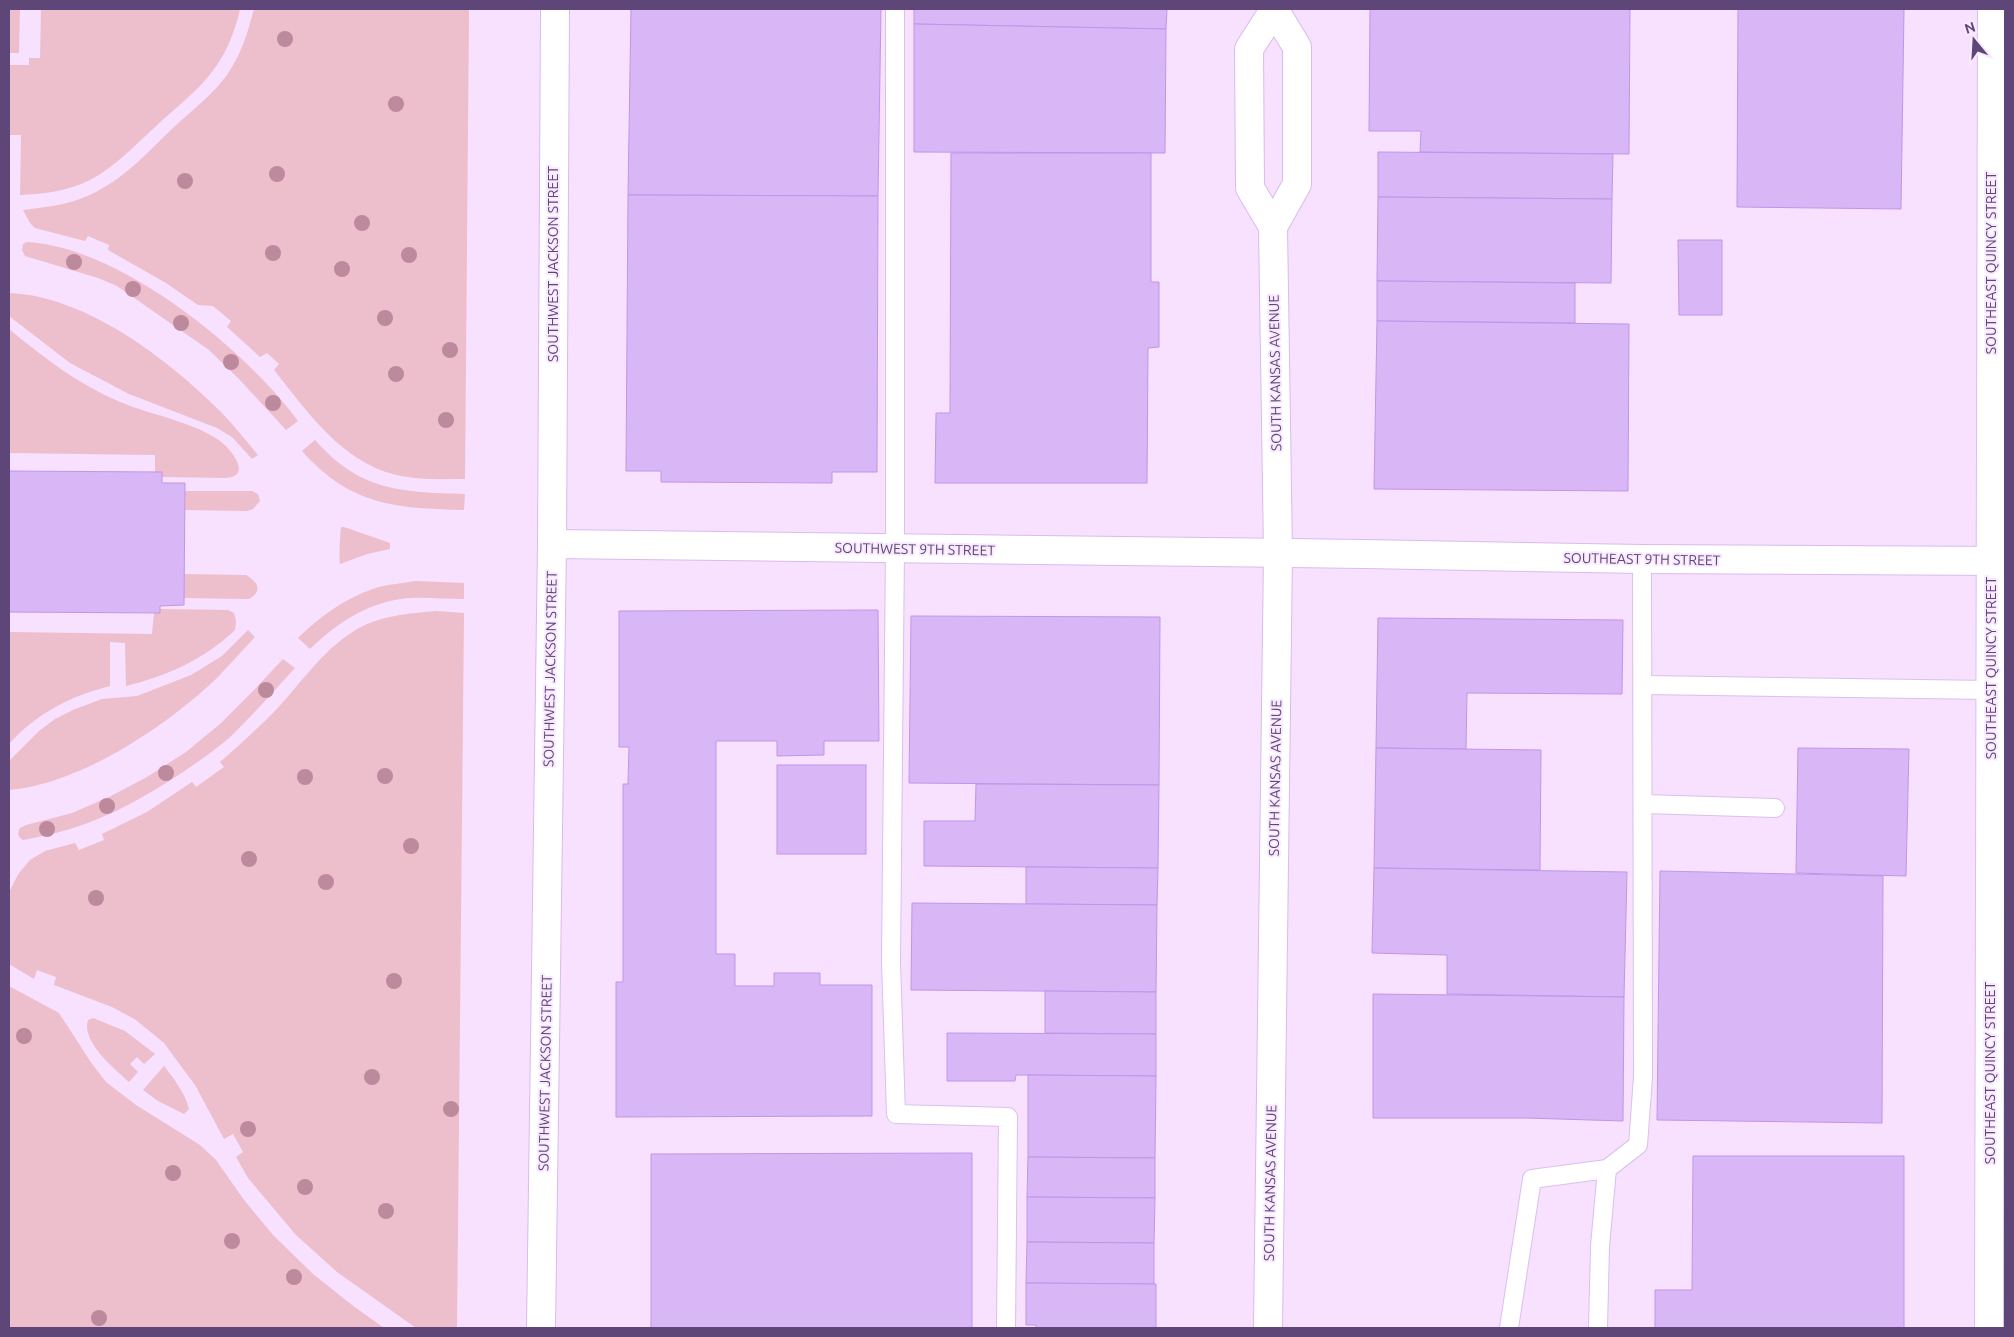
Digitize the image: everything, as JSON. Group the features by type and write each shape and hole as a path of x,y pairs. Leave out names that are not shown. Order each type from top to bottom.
{"main road":[{"name":"SOUTHWEST JACKSON STREET","path":"541,1328 552,544 554,9"},
{"name":"SOUTHEAST QUINCY STREET","path":"1989,1328 1990,690 1998,561 1998,93 1992,9"},
{"name":"SOUTH KANSAS AVENUE","path":"1268,1328 1278,554 1273,227 1250,188 1249,49 1274,10 1297,47 1297,184 1273,227"},
{"name":"SOUTHWEST 9TH STREET","path":"552,544 1278,554"},
{"name":"SOUTHEAST 9TH STREET","path":"1278,554 1998,561"}],"lane":[{"path":"895,9 895,548 891,962 896,1114 1008,1117 1006,1328"},
{"path":"1509,1328 1532,1179 1607,1169 1638,1145 1643,1077 1644,686 1642,559"},
{"path":"1644,686 1990,690"},
{"path":"1644,804 1775,808"},
{"path":"1598,1328 1600,1246 1607,1169"}],"shaded area":[{"path":"9,9 20,9 19,53 9,53"},
{"path":"41,9 240,9 228,45 211,74 188,98 116,162 99,175 73,187 47,193 20,195 21,135 9,135 9,65 29,65 29,58 40,58"},
{"path":"254,9 469,9 465,479 407,477 385,472 366,463 331,437 274,370 279,364 267,353 260,357 227,327 231,321 213,306 198,305 166,283 108,250 109,245 88,236 85,241 35,228 23,210 61,204 87,196 107,186 138,162 209,96 227,75 244,43"},
{"path":"27,242 63,248 101,262 139,282 177,306 246,363 275,393 298,421 286,430 209,350 117,286 98,278 25,256 22,250 23,244"},
{"path":"9,293 38,297 67,305 96,318 124,334 176,371 200,392 226,417 258,455 252,459 232,437 217,428 129,394 70,363 9,316"},
{"path":"9,329 48,360 76,379 105,395 132,407 210,434 230,450 238,463 238,473 225,478 162,477 155,472 155,455 9,453"},
{"path":"315,440 348,470 365,479 382,485 420,492 465,494 464,510 395,505 357,493 338,483 302,451"},
{"path":"185,491 252,491 258,494 260,501 253,509 247,511 185,510"},
{"path":"341,527 390,543 390,549 367,554 340,564"},
{"path":"184,574 246,575 254,581 257,590 249,599 184,598"},
{"path":"415,581 464,583 464,599 409,598 381,603 355,614 310,649 298,638 323,616 342,603 362,593 378,587"},
{"path":"160,609 228,610 234,613 236,621 235,630 211,650 185,665 171,672 126,686 125,643 110,642 110,686 81,695 42,715 19,733 9,744 9,632 152,634 154,613 160,613"},
{"path":"437,611 464,613 457,1328 416,1328 337,1272 296,1235 248,1178 236,1157 243,1152 233,1134 224,1139 195,1085 164,1043 136,1020 112,1007 54,985 56,977 37,970 34,979 9,964 9,892 19,873 30,860 45,851 75,843 79,850 104,840 102,834 147,812 192,782 196,787 224,767 220,762 273,713 325,654 349,634 381,619"},
{"path":"248,630 255,637 216,679 172,716 147,734 92,765 64,777 9,790 9,761 39,731 55,719 102,699 137,696 191,675 222,656"},
{"path":"283,659 295,668 229,738 183,772 145,796 88,823 68,830 23,840 19,836 20,828 72,813 109,797 147,777 186,752 220,724"},
{"path":"9,986 59,1013 106,1082 136,1105 200,1145 216,1160 244,1200 273,1235 313,1274 384,1328 9,1328"},
{"path":"93,1018 125,1031 155,1054 144,1064 137,1057 130,1064 138,1072 129,1082 94,1046 87,1028 88,1020"},
{"path":"164,1066 185,1097 189,1109 184,1114 158,1101 143,1090"}],"building":[{"path":"631,9 881,9 878,196 628,195"},
{"path":"914,9 1167,9 1166,29 914,24"},
{"path":"1370,9 1630,9 1629,154 1420,152 1421,131 1369,131"},
{"path":"1738,9 1904,9 1901,209 1737,207"},
{"path":"914,24 1166,29 1165,153 914,152"},
{"path":"1378,152 1613,154 1612,199 1378,197"},
{"path":"951,153 1151,153 1151,282 1159,282 1159,347 1148,348 1147,483 935,483 936,413 950,413"},
{"path":"628,195 878,196 877,472 832,472 832,483 661,482 661,471 626,471"},
{"path":"1378,197 1612,199 1611,283 1377,281"},
{"path":"1678,240 1722,240 1722,315 1679,315"},
{"path":"1377,281 1575,283 1575,323 1377,321"},
{"path":"1377,321 1629,324 1628,491 1374,489"},
{"path":"9,471 162,472 162,483 185,483 184,605 160,606 160,613 9,612"},
{"path":"878,610 879,741 824,741 824,755 777,756 777,741 716,741 716,954 735,954 735,986 774,986 774,973 820,973 820,985 872,985 872,1116 616,1117 616,982 623,982 623,784 628,784 629,747 619,747 619,611"},
{"path":"911,616 1160,617 1159,785 909,783"},
{"path":"1378,618 1623,620 1622,694 1467,693 1466,749 1376,748"},
{"path":"1376,748 1541,750 1540,870 1374,868"},
{"path":"1798,748 1909,749 1906,876 1796,873"},
{"path":"777,765 866,765 866,854 777,854"},
{"path":"976,784 1159,785 1158,868 924,866 924,821 975,821"},
{"path":"1026,867 1158,868 1157,905 1026,904"},
{"path":"1374,868 1627,872 1624,997 1447,994 1447,955 1372,953"},
{"path":"1660,871 1883,876 1882,1123 1657,1120"},
{"path":"912,903 1157,905 1156,992 911,990"},
{"path":"1045,991 1156,992 1156,1034 1045,1033"},
{"path":"1373,994 1624,997 1623,1121 1526,1118 1373,1118"},
{"path":"947,1033 1156,1034 1156,1076 1016,1075 1015,1081 947,1081"},
{"path":"1028,1075 1156,1076 1155,1158 1028,1157"},
{"path":"972,1153 972,1328 651,1328 651,1154"},
{"path":"1693,1156 1904,1156 1904,1328 1655,1328 1655,1290 1692,1290"},
{"path":"1028,1157 1155,1158 1155,1198 1027,1197"},
{"path":"1027,1197 1155,1198 1154,1243 1027,1242"},
{"path":"1027,1242 1154,1243 1154,1284 1026,1283"},
{"path":"1026,1283 1156,1284 1156,1328 1036,1328 1036,1325 1026,1325"}]}
